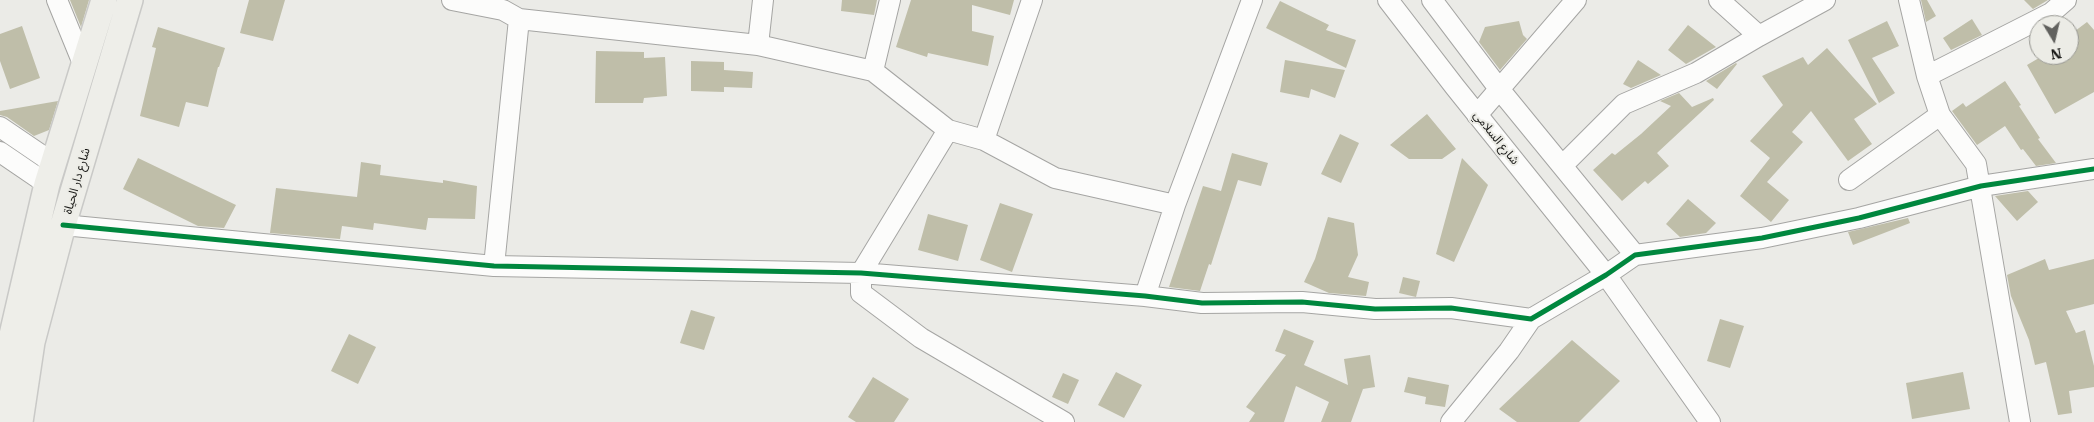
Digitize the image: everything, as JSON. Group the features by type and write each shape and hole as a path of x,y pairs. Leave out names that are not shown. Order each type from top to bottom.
{"main road":[{"name":"شارع دار الحياة","path":"20,422 32,342 35,287 50,174 104,0"},
{"name":"شارع دار الحياة","path":"0,414 9,348 64,225 130,0"}],"street":[{"path":"57,0 84,66"},
{"path":"452,0 758,45 873,71 948,130 984,140 1055,178 1175,205"},
{"path":"758,45 763,0"},
{"path":"873,71 890,0"},
{"path":"984,140 1032,0"},
{"path":"1145,296 1175,205 1252,0"},
{"name":"شارع السلامي","path":"1388,0 1477,115 1606,275 1710,422"},
{"path":"1432,0 1500,90 1636,255"},
{"path":"1477,115 1576,0"},
{"path":"1720,0 1759,36"},
{"path":"1563,165 1624,104 1696,73 1825,0"},
{"path":"1909,0 1927,76 1940,115 1976,164 2020,422"},
{"path":"1927,76 2051,13 2066,0"},
{"path":"494,266 509,9"},
{"path":"1849,180 1940,115"},
{"path":"0,126 50,174"},
{"path":"948,130 861,273 861,293 921,338 1064,422"},
{"path":"0,152 50,174"},
{"path":"1451,422 1509,351 1531,319 1636,255 1762,238 1859,218 1981,186 2094,169"},
{"path":"64,225 494,266 861,273 1145,296 1202,303 1302,302 1375,309 1451,308 1531,319"}],"building":[{"path":"70,0 89,0 81,27"},
{"path":"249,0 285,0 273,41 240,33"},
{"path":"842,0 877,0 874,15 841,11"},
{"path":"911,0 1014,0 1010,15 972,5 972,31 994,36 988,66 928,53 927,57 896,47"},
{"path":"1921,0 1927,0 1936,16 1926,22"},
{"path":"2024,0 2048,0 2033,9"},
{"path":"1280,1 1329,25 1326,30 1356,40 1346,68 1266,28"},
{"path":"1972,19 1982,35 1951,50 1943,38"},
{"path":"1519,21 1523,35 1527,39 1500,70 1479,42 1485,27"},
{"path":"1887,21 1899,46 1872,58 1895,93 1879,103 1848,40"},
{"path":"2087,22 2094,30 2094,92 2055,114 2027,65 2079,65 2079,28"},
{"path":"1688,25 1716,47 1686,64 1668,50"},
{"path":"22,26 40,78 10,89 0,61 0,34"},
{"path":"158,27 225,48 208,107 186,102 179,127 140,116 156,48 152,47"},
{"path":"1827,48 1877,104 1854,119 1872,144 1848,161 1811,111 1792,132 1803,142 1767,182 1789,200 1771,222 1740,196 1770,158 1750,141 1783,105 1762,76 1803,57 1808,65"},
{"path":"596,51 644,52 644,58 665,57 667,96 644,98 643,103 595,103"},
{"path":"1285,60 1345,70 1335,98 1311,89 1309,98 1280,92"},
{"path":"1638,60 1661,75 1631,88 1623,84"},
{"path":"691,61 724,62 724,70 753,72 752,88 724,87 724,92 691,91"},
{"path":"1736,63 1717,89 1706,81"},
{"path":"2005,81 2040,138 2038,139 2056,163 2036,166 2023,149 2021,150 2005,126 1977,145 1952,111 1963,103 1966,107"},
{"path":"1679,93 1692,107 1713,98 1714,100 1657,153 1669,166 1648,184 1645,181 1622,201 1593,170 1612,153 1615,155 1641,134 1671,106 1660,101"},
{"path":"58,101 49,130 34,136 7,117 0,115 0,111"},
{"path":"1427,114 1456,149 1442,159 1409,159 1390,145"},
{"path":"1340,134 1359,143 1341,183 1321,174"},
{"path":"1232,153 1268,163 1261,186 1238,180 1211,265 1209,264 1200,291 1169,287 1203,186 1221,191"},
{"path":"138,158 236,205 224,228 198,226 123,189"},
{"path":"1462,158 1488,185 1454,262 1436,254"},
{"path":"361,162 381,165 380,175 443,183 443,180 477,186 475,219 428,218 426,230 374,223 373,230 342,226 340,239 270,233 276,188 357,197"},
{"path":"2028,191 2038,202 2017,221 1995,196"},
{"path":"1688,199 1716,223 1706,233 1680,237 1666,224"},
{"path":"1000,203 1033,214 1012,272 980,260"},
{"path":"928,214 968,225 958,261 918,250"},
{"path":"1328,217 1354,223 1358,255 1348,277 1369,282 1366,296 1329,293 1304,282 1315,259"},
{"path":"1908,218 1910,223 1853,245 1848,232"},
{"path":"2045,259 2049,270 2094,259 2094,304 2066,311 2076,333 2085,330 2094,366 2094,387 2069,391 2072,413 2058,415 2046,362 2035,365 2029,340 2011,296 2007,275"},
{"path":"1403,277 1420,281 1416,297 1399,293"},
{"path":"691,310 715,317 704,350 680,343"},
{"path":"1720,319 1744,326 1730,368 1707,361"},
{"path":"1284,329 1314,341 1304,365 1348,385 1344,359 1370,355 1375,387 1363,389 1351,422 1321,422 1329,402 1296,386 1284,422 1249,422 1255,413 1246,407 1286,355 1275,351"},
{"path":"349,334 376,347 358,384 331,371"},
{"path":"1572,340 1620,381 1579,422 1517,422 1499,409"},
{"path":"1116,372 1142,385 1124,418 1098,405"},
{"path":"1963,372 1970,409 1912,419 1906,383"},
{"path":"1063,373 1079,380 1068,404 1052,397"},
{"path":"873,377 909,399 894,422 856,422 848,417"},
{"path":"1408,377 1449,385 1445,407 1425,404 1426,397 1404,392"}],"cycle path":[{"path":"63,225 494,266 861,273 1145,296 1202,303 1302,302 1375,309 1451,308 1531,319 1606,275 1635,255 1762,238 1859,218 1981,186 2094,169"}]}
